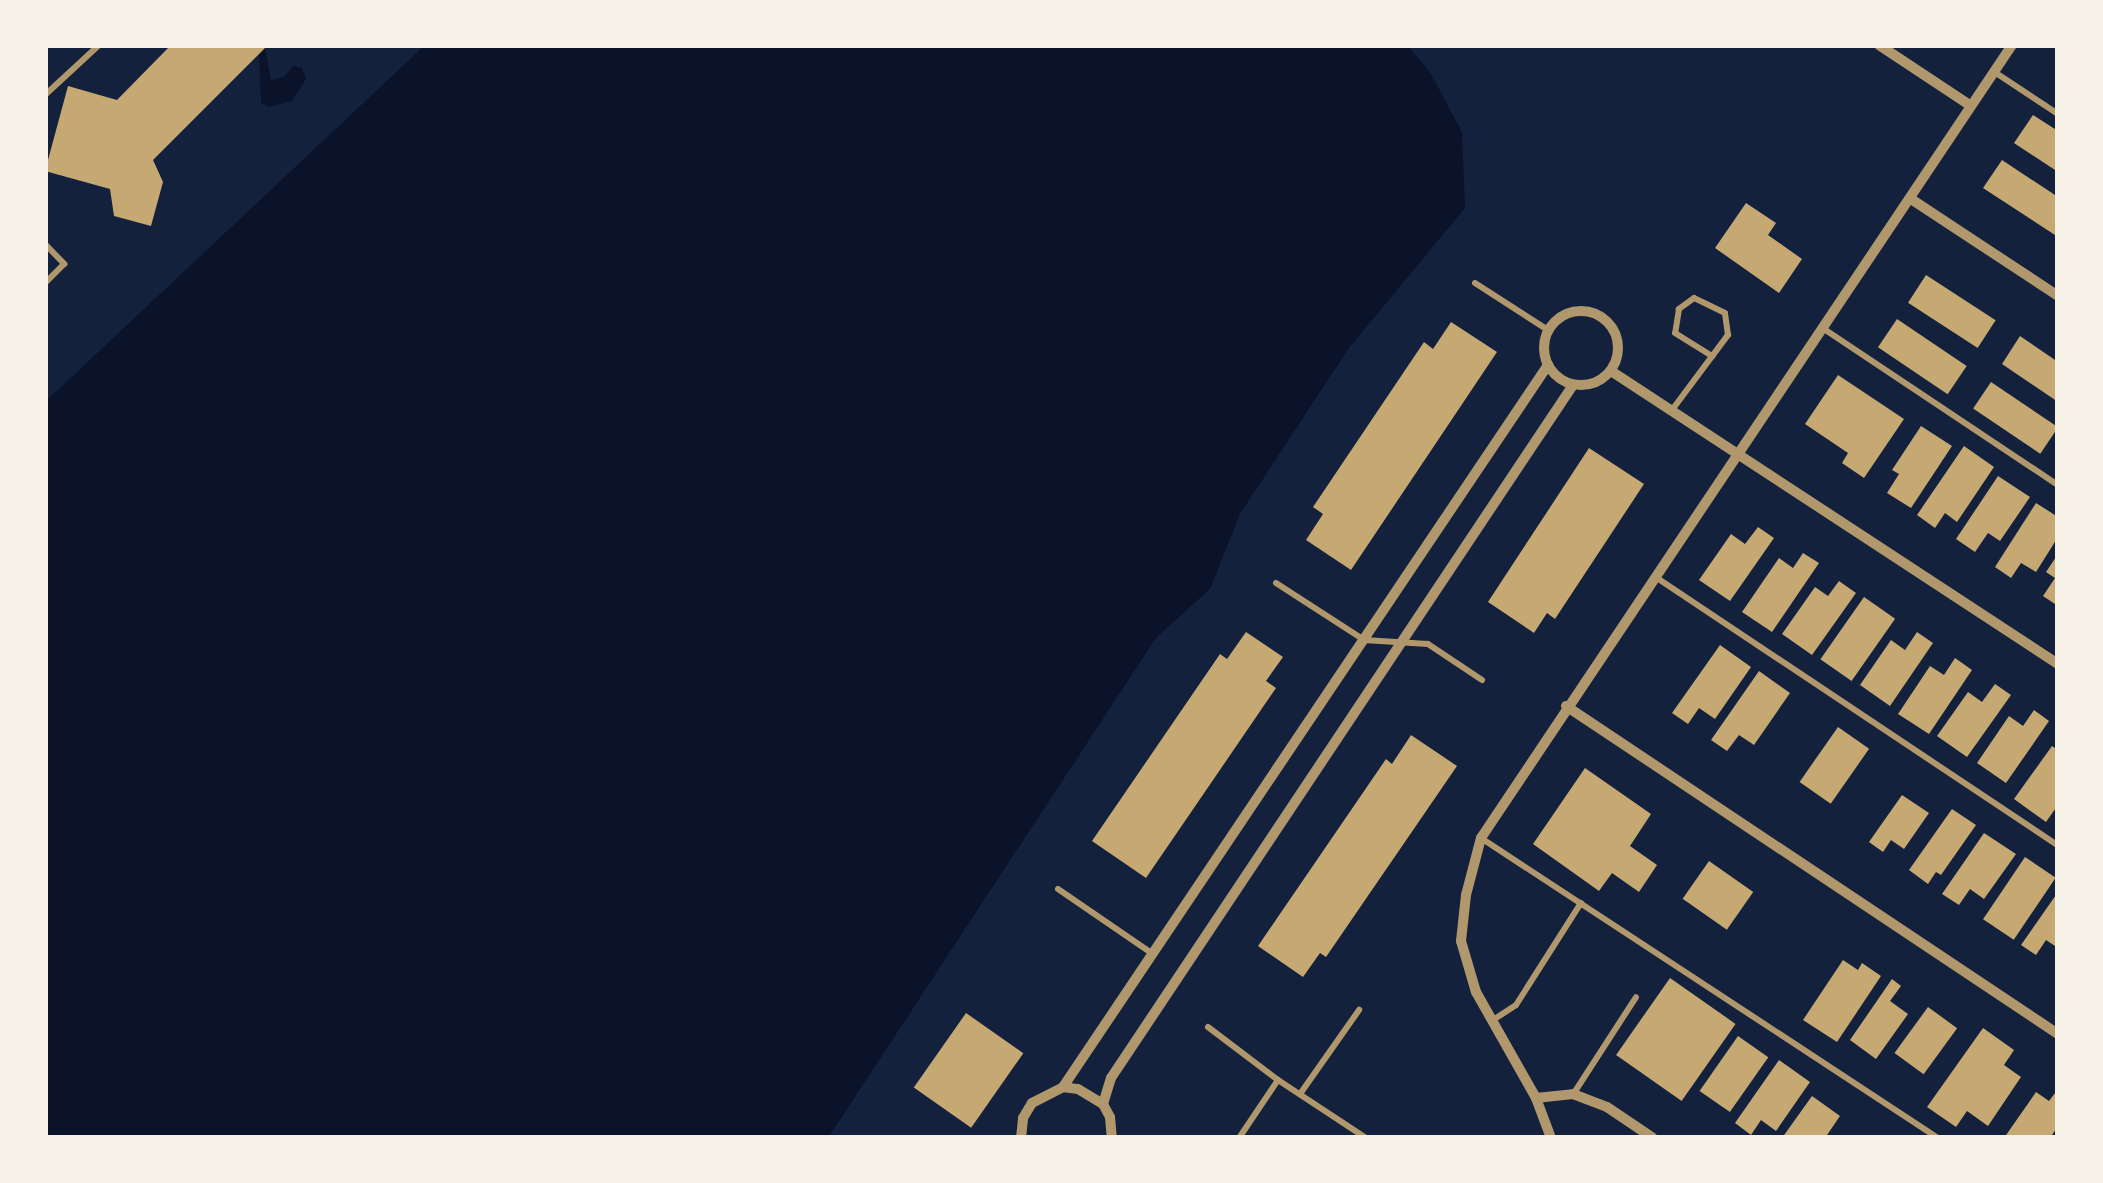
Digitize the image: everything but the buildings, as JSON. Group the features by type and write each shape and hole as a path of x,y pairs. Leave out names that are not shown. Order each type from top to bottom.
{"street":[{"path":"1879,45 1971,106"},
{"path":"1551,1138 1536,1098 1476,992 1461,941 1466,895 1482,838 1566,706 1657,578 2012,45"},
{"path":"1911,199 2058,296"},
{"path":"1578,311 1602,317 1617,336 1617,360 1601,381 1573,385 1548,365 1544,341 1548,330 1556,320 1578,311"},
{"path":"1021,1138 1023,1118 1032,1103 1063,1087 1548,365"},
{"path":"1611,371 2058,664"},
{"path":"1103,1104 1111,1078 1573,385"},
{"path":"1566,706 2058,1034"},
{"path":"1063,1087 1078,1088 1103,1104 1110,1117 1112,1138"},
{"path":"1536,1098 1573,1094 1607,1107 1653,1138"}],"lane":[{"path":"45,94 98,45"},
{"path":"1993,71 2058,114"},
{"path":"45,244 64,264 45,283"},
{"path":"1475,282 1548,330"},
{"path":"1672,410 1728,335 1725,313 1694,298 1679,309 1676,333 1712,356"},
{"path":"1824,330 2058,485"},
{"path":"1657,578 2058,845"},
{"path":"1276,583 1364,640 1428,644 1482,680"},
{"path":"1482,838 1938,1138"},
{"path":"1058,889 1154,954"},
{"path":"1492,1021 1516,1004 1581,904"},
{"path":"1573,1094 1636,997"},
{"path":"1300,1094 1360,1010"},
{"path":"1208,1027 1278,1080 1366,1138"},
{"path":"1239,1138 1278,1080"}],"water":[{"path":"425,45 1407,45 1430,72 1462,132 1465,208 1349,348 1240,514 1210,589 1156,638 828,1138 45,1138 45,402"},
{"path":"265,48 271,80 284,77 293,66 302,68 306,79 292,101 269,107 261,103 259,54"}]}
